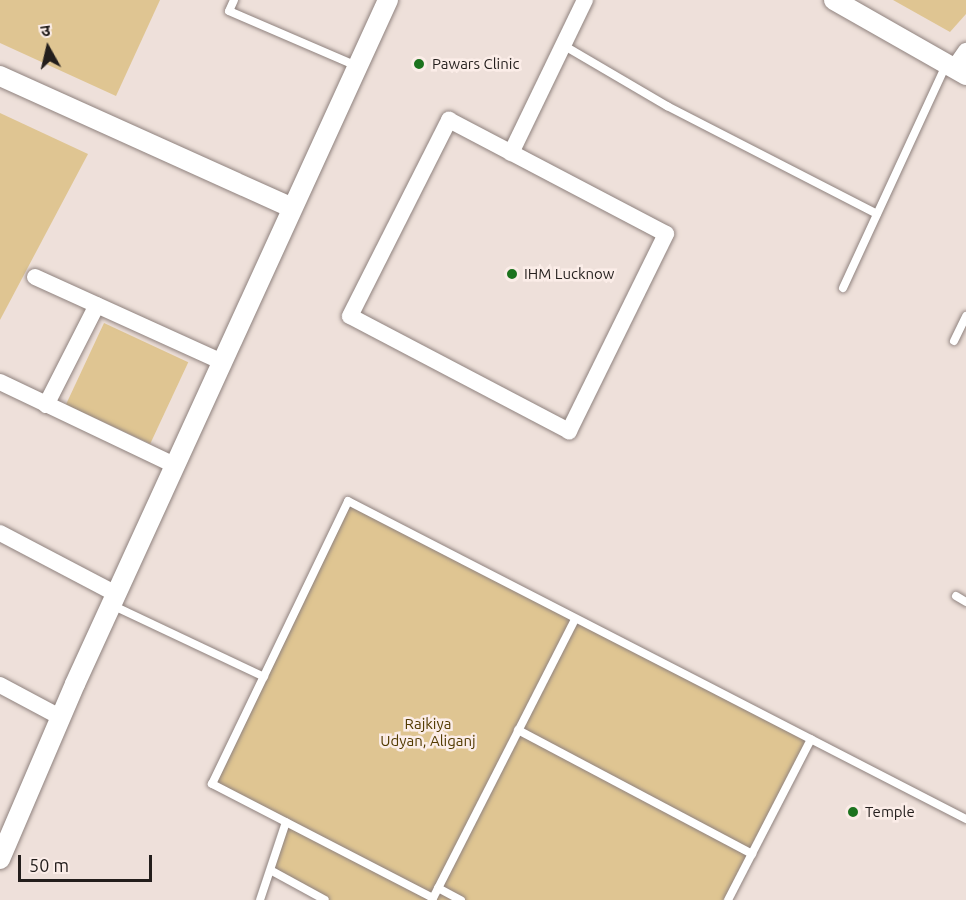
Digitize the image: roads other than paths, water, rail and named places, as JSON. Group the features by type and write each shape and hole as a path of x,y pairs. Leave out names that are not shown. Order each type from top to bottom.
{"street":[{"path":"2,846 388,0"},
{"path":"511,153 585,0"},
{"path":"834,0 956,69 966,51"},
{"path":"0,76 292,208"},
{"path":"449,120 511,153 666,234 569,430 350,316 449,120"},
{"path":"35,277 222,362"},
{"path":"46,405 97,305"},
{"path":"0,382 174,465"},
{"path":"0,533 113,599"},
{"path":"0,686 60,717"}],"lane":[{"path":"234,0 229,11 357,66"},
{"path":"563,45 667,106 877,214"},
{"path":"843,288 877,214 956,69"},
{"path":"954,341 966,316"},
{"path":"575,619 433,899 212,784 348,501 966,819"},
{"path":"956,596 966,602"},
{"path":"113,599 264,677"},
{"path":"518,730 752,854"},
{"path":"728,900 811,739"},
{"path":"260,900 272,872 286,822"},
{"path":"272,872 325,900"},
{"path":"438,888 461,900"}],"place":[{"name":"Pawars Clinic","path":"419,64"},
{"name":"IHM Lucknow","path":"512,274"},
{"name":"Temple","path":"853,812"}],"park label":[{"name":"Rajkiya Udyan, Aliganj","path":"428,732"}]}
